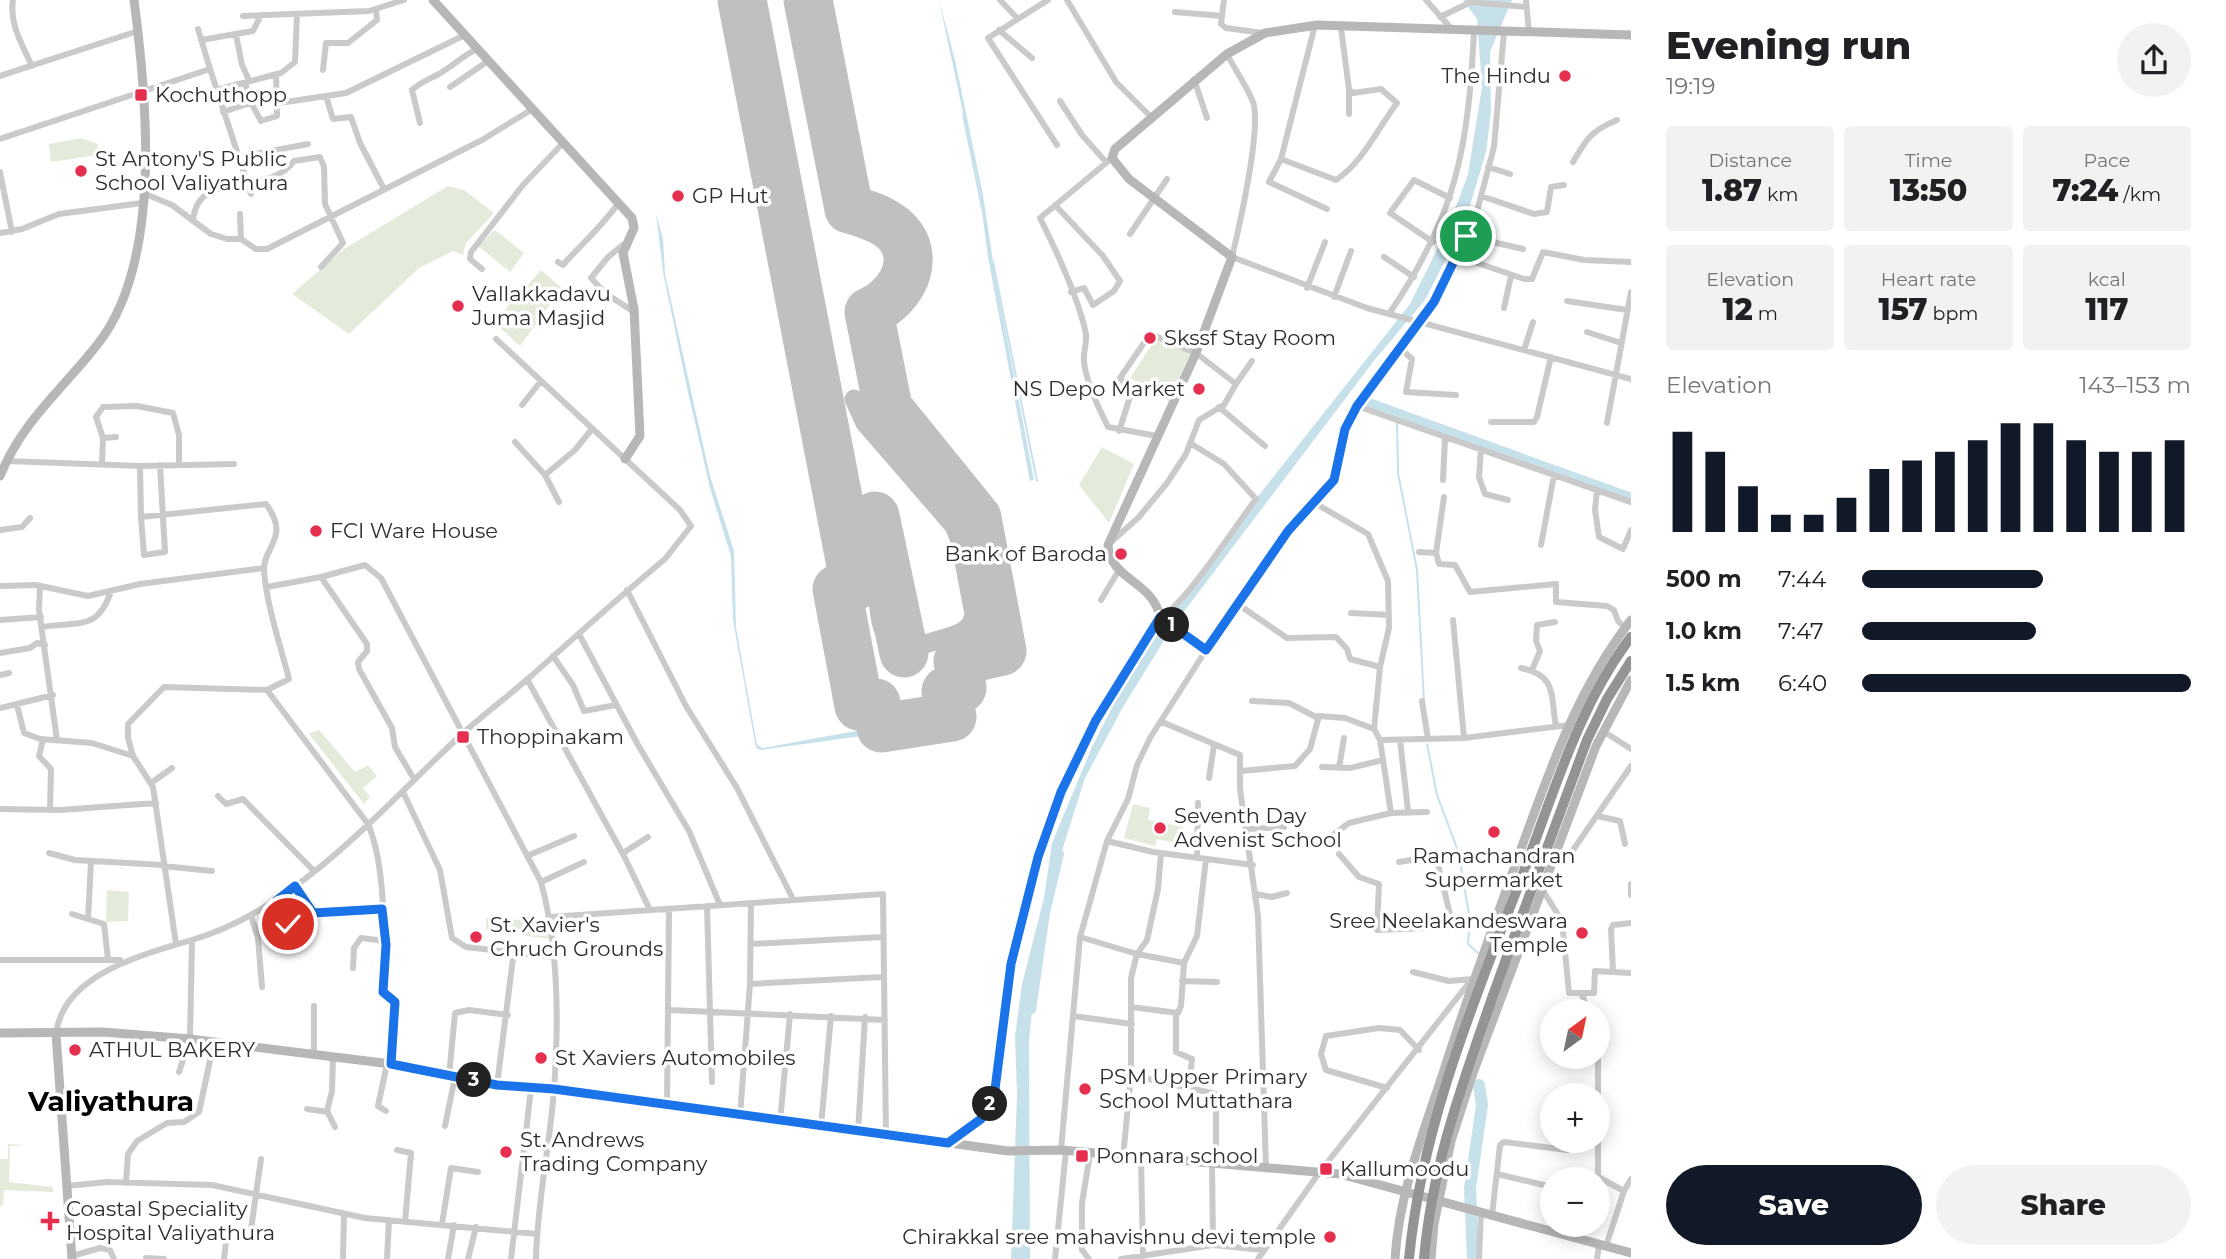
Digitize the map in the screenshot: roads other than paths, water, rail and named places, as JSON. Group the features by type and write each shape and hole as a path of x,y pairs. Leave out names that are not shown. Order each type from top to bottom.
{"highway":[{"path":"1409,1259 1413,1208 1451,1068 1560,773 1590,702 1629,628"},
{"path":"1424,1259 1433,1185 1444,1137 1466,1072 1587,740 1606,699 1631,661"}],"street":[{"path":"13,0 10,12 13,24 32,66"},
{"path":"0,476 5,456 32,418 99,344 124,297 139,250 145,91 134,0"},
{"path":"243,16 376,9 404,0"},
{"path":"433,0 531,110 619,202 634,223 623,253 634,312 640,436 625,460"},
{"path":"1000,0 1017,18"},
{"path":"1067,0 1116,82 1150,116"},
{"path":"1224,0 1221,24 1226,28 1265,33 1315,25 1341,28 1450,27 1475,31 1631,35"},
{"path":"1426,0 1450,27"},
{"path":"1043,1 988,38 1057,145"},
{"path":"1440,17 1471,2 1516,7 1526,4 1529,32"},
{"path":"323,70 326,43 348,44 377,20 376,9"},
{"path":"1175,12 1222,16"},
{"path":"216,90 276,74 295,62 297,14"},
{"path":"201,40 253,31 261,15"},
{"path":"1315,25 1281,159 1269,182 1327,209"},
{"path":"1341,28 1349,89 1349,114"},
{"path":"198,29 251,194"},
{"path":"999,30 1032,58"},
{"path":"0,76 138,31"},
{"path":"1389,314 1433,242 1450,198 1467,127 1475,31"},
{"path":"1055,1259 1080,937 1107,841 1128,799 1137,765 1162,722 1236,603 1288,531 1334,480 1345,429 1357,406 1418,321 1457,256 1481,197 1488,167 1500,100 1502,32"},
{"path":"1157,436 1108,427 1095,399 1083,360 1086,334 1057,252 1040,218 1109,160 1123,139 1194,79 1227,54 1265,33"},
{"path":"236,35 248,81 250,103 261,121 277,116 279,103 276,74"},
{"path":"279,103 346,93 465,35"},
{"path":"419,123 412,90 423,79 437,75 463,54 477,49"},
{"path":"1206,650 1160,617 1157,601 1119,570 1109,554 1108,545 1196,353 1232,257 1243,215 1251,157 1254,104 1227,54"},
{"path":"450,87 488,61"},
{"path":"0,139 210,69"},
{"path":"1194,79 1207,118"},
{"path":"1281,159 1336,180 1353,169 1397,103 1381,89 1353,93 1349,89"},
{"path":"326,96 333,119 351,117 364,152 384,189"},
{"path":"1060,101 1083,135 1129,179 1232,257 1307,288 1389,314 1631,379"},
{"path":"223,112 250,103"},
{"path":"0,233 12,232 59,214 143,198 172,205 211,234 227,239 241,239 256,249 267,250 481,140 531,110"},
{"path":"1573,162 1587,137 1596,128 1617,120"},
{"path":"482,269 470,259 471,252 523,185 563,143"},
{"path":"238,157 308,144"},
{"path":"294,146 297,160"},
{"path":"193,221 194,205 202,196 247,183 270,181 286,173 297,160 320,157 324,167 326,204 342,243 321,267"},
{"path":"1488,167 1510,174"},
{"path":"0,172 12,232"},
{"path":"1129,234 1167,179"},
{"path":"1433,242 1390,214 1414,180 1450,198"},
{"path":"1481,197 1534,214 1547,212 1551,187 1564,185"},
{"path":"558,262 563,265 586,237 605,222 619,202"},
{"path":"1055,205 1102,256 1120,281 1114,291 1093,305 1084,288 1071,292"},
{"path":"240,214 241,239"},
{"path":"1466,236 1523,249"},
{"path":"1307,288 1325,242"},
{"path":"625,244 608,257 592,278 605,293 634,312"},
{"path":"1334,297 1351,251"},
{"path":"1457,256 1511,276 1532,279 1543,252 1584,260 1631,262"},
{"path":"1384,257 1414,277"},
{"path":"1504,308 1511,276"},
{"path":"1607,423 1620,344 1628,321 1627,310 1631,292"},
{"path":"1567,301 1627,310"},
{"path":"1524,350 1533,323"},
{"path":"1119,430 1132,391 1120,377 1150,334 1152,326"},
{"path":"1587,332 1620,344"},
{"path":"1150,334 1196,353 1236,384"},
{"path":"0,960 122,960 192,940 251,916 276,901 368,824 464,733 666,559 691,526 680,510 496,339"},
{"path":"1400,348 1412,359 1406,392 1456,395"},
{"path":"1491,422 1534,422 1538,417 1551,357"},
{"path":"1108,545 1122,536 1167,483 1190,443 1199,420 1224,405 1252,361"},
{"path":"522,405 541,381"},
{"path":"102,463 103,438 96,417 103,407 137,406 173,413 178,435 179,465"},
{"path":"1357,406 1631,502"},
{"path":"1219,407 1265,446"},
{"path":"545,475 575,450 592,429"},
{"path":"103,438 116,437"},
{"path":"1443,480 1445,437"},
{"path":"515,442 545,475 559,502"},
{"path":"948,1143 981,1119 994,1097 1011,964 1038,857 1061,792 1096,720 1160,617 1169,614 1183,597 1256,499 1224,464 1190,443"},
{"path":"1481,449 1479,477 1485,494 1508,500"},
{"path":"5,456 139,466 234,464"},
{"path":"139,466 144,555 164,552 160,466"},
{"path":"1541,545 1554,475"},
{"path":"1597,490 1595,510 1599,537 1623,549 1631,530"},
{"path":"1395,1259 1405,1190 1491,926 1569,725 1587,687 1629,628 1618,621 1614,610 1607,607 1556,602 1556,584 1470,592 1455,565 1439,564 1436,553 1444,497"},
{"path":"1313,502 1368,534 1388,581 1389,615 1380,667 1374,729 1380,740 1391,813"},
{"path":"141,517 266,504 274,514 276,537 264,568 289,679 267,691 164,688 128,723 128,738 133,757 151,783 156,803 176,944"},
{"path":"0,530 22,527 30,518"},
{"path":"1419,552 1436,553"},
{"path":"267,587 321,577 360,566 375,571 464,733 541,882 550,917 553,957 554,1089 536,1259"},
{"path":"0,586 40,586 88,596 139,584 264,568"},
{"path":"1101,600 1119,570"},
{"path":"321,577 367,644 367,651 358,662 359,669 392,728 395,747 414,779"},
{"path":"40,586 42,627 57,740"},
{"path":"627,590 686,706 737,788 793,899"},
{"path":"42,627 88,623 104,612 111,591"},
{"path":"1236,603 1287,638 1336,637 1347,649 1350,659 1380,667"},
{"path":"1351,613 1389,615"},
{"path":"0,620 41,617"},
{"path":"1453,620 1464,738"},
{"path":"1532,670 1540,651 1536,641 1537,625 1555,622"},
{"path":"579,634 616,705 689,831 720,905"},
{"path":"0,653 30,648 37,643 45,645"},
{"path":"553,656 573,685 584,711 616,705"},
{"path":"1521,668 1540,672 1551,685 1556,726"},
{"path":"0,675 9,673"},
{"path":"527,679 623,853 650,910"},
{"path":"1431,1259 1438,1200 1451,1141 1473,1073 1602,730 1631,680"},
{"path":"267,691 368,824 375,841 385,941 383,992 395,1002 389,1064 378,1106 386,1111"},
{"path":"0,708 53,695"},
{"path":"1252,701 1289,703 1318,718 1345,718 1374,729"},
{"path":"1422,701 1427,739"},
{"path":"17,705 24,733 43,739 92,743 133,757"},
{"path":"1241,771 1295,766 1310,749 1318,718"},
{"path":"1162,722 1240,755 1246,829 1256,894 1266,1167"},
{"path":"1380,740 1464,738 1569,725"},
{"path":"1602,730 1631,748"},
{"path":"1339,768 1344,738"},
{"path":"43,739 39,756 51,769 50,810"},
{"path":"1400,740 1408,811"},
{"path":"1209,778 1214,745"},
{"path":"1322,767 1339,768 1383,760"},
{"path":"1553,861 1571,853 1631,766"},
{"path":"151,783 172,768"},
{"path":"402,792 440,870 452,938 466,947 514,950 553,957"},
{"path":"218,796 226,803 243,799 313,870"},
{"path":"0,809 50,810 156,803"},
{"path":"1196,858 1198,803"},
{"path":"1325,841 1345,825 1391,813 1427,812"},
{"path":"1597,816 1620,821 1625,844"},
{"path":"1246,829 1284,827"},
{"path":"527,856 574,836"},
{"path":"623,853 648,837"},
{"path":"1107,841 1161,853 1253,865"},
{"path":"49,852 90,861 212,871"},
{"path":"1123,1157 1131,1075 1131,978 1137,954 1147,940 1158,889 1161,853"},
{"path":"1339,854 1359,877 1378,884 1377,930 1491,926"},
{"path":"1399,862 1429,855 1438,858 1453,927"},
{"path":"1189,1087 1192,1059 1176,1052 1176,1014 1181,1006 1184,963 1197,936 1206,859"},
{"path":"88,919 90,861"},
{"path":"541,882 583,862"},
{"path":"1631,884 1631,895"},
{"path":"295,886 313,913 382,909"},
{"path":"1542,889 1562,921 1569,993 1594,993 1595,971 1631,973"},
{"path":"1256,894 1272,897 1287,893"},
{"path":"550,917 883,894 886,1137"},
{"path":"276,901 288,924 291,937"},
{"path":"740,1116 750,984 751,903"},
{"path":"707,906 712,1082"},
{"path":"667,1105 670,1010 668,909"},
{"path":"72,915 104,924 108,960"},
{"path":"251,916 258,938 262,988"},
{"path":"1612,972 1611,929 1613,925 1631,923"},
{"path":"751,944 882,937"},
{"path":"1080,937 1137,954 1184,963"},
{"path":"353,968 354,948 361,938 385,941"},
{"path":"178,1072 190,1039 192,940"},
{"path":"497,1085 508,1015 514,950"},
{"path":"114,1259 110,1250 100,1248 72,1258 55,1034 57,1022 66,1003 122,960"},
{"path":"1413,972 1449,981 1472,979"},
{"path":"750,984 882,977"},
{"path":"1258,1259 1319,1173 1419,1050 1472,979"},
{"path":"1182,981 1217,982"},
{"path":"1582,994 1584,999"},
{"path":"314,1006 314,1055"},
{"path":"1131,1007 1176,1014"},
{"path":"445,1126 452,1076 455,1013 469,1010 508,1015"},
{"path":"670,1010 747,1015 865,1017 884,1020"},
{"path":"780,1122 790,1014"},
{"path":"821,1126 831,1016"},
{"path":"1073,1016 1132,1024"},
{"path":"858,1132 865,1017"},
{"path":"1387,1088 1326,1070 1321,1054 1326,1036 1379,1028 1400,1030 1419,1050"},
{"path":"0,1033 103,1032 190,1039 389,1064 497,1085 554,1089 886,1137 1008,1151 1063,1151 1340,1174 1631,1253"},
{"path":"126,1183 131,1147 167,1123 184,1122 199,1112 214,1042"},
{"path":"333,1057 328,1112 335,1127"},
{"path":"1598,1069 1598,1177 1625,1191"},
{"path":"1131,1075 1216,1094 1216,1156 1212,1165 1213,1245"},
{"path":"511,1259 531,1089"},
{"path":"307,1109 328,1112"},
{"path":"1492,1215 1500,1145 1504,1142 1540,1147"},
{"path":"397,1150 411,1153 405,1222"},
{"path":"1089,1259 1085,1258 1082,1250 1082,1203 1090,1154"},
{"path":"1141,1157 1143,1257"},
{"path":"251,1229 261,1159"},
{"path":"442,1224 451,1168 478,1172"},
{"path":"1497,1174 1540,1184"},
{"path":"1597,1259 1631,1179"},
{"path":"67,1186 126,1183 212,1185 344,1214 537,1234"},
{"path":"1475,1211 1480,1259"},
{"path":"343,1259 344,1214"},
{"path":"387,1259 389,1220"},
{"path":"448,1259 454,1225"},
{"path":"468,1259 476,1227"},
{"path":"224,1259 226,1242"},
{"path":"1121,1259 1213,1245 1264,1250"},
{"path":"146,1259 164,1259"}],"water":[{"path":"939,0 955,60 983,195 996,281 1034,480 1030,481 988,257 978,183"},
{"path":"1463,0 1512,0 1490,52 1491,112 1486,152 1465,222 1425,300 1373,362 1173,626 1123,707 1085,778 1052,882 1036,966 1029,1042 1030,1259 1011,1259 1017,1095 1015,1036 1022,984 1044,898 1052,843 1092,747 1130,672 1251,505 1410,304 1450,223 1468,174 1482,87 1477,19"},
{"path":"656,213 663,239 665,274 710,476 734,551 736,627 757,745 763,748 861,730 862,736 761,750 756,748 733,620 731,556 710,488 687,388 663,272"}],"waterway":[{"path":"963,114 982,208"},
{"path":"993,262 1037,481"},
{"path":"1363,402 1631,499"},
{"path":"1397,421 1398,473 1417,570 1424,701"},
{"path":"1427,744 1437,795 1458,851 1470,920"},
{"path":"1032,1010 1046,913 1060,854"},
{"path":"1469,932 1468,944 1478,953"},
{"path":"1473,1259 1470,1188 1482,1105 1479,1085"}],"place":[{"name":"The Hindu","path":"1565,76"},
{"name":"Kochuthopp","path":"141,95"},
{"name":"St Antony'S Public School Valiyathura","path":"81,171"},
{"name":"GP Hut","path":"678,196"},
{"name":"Vallakkadavu Juma Masjid","path":"458,306"},
{"name":"Skssf Stay Room","path":"1150,338"},
{"name":"NS Depo Market","path":"1199,389"},
{"name":"FCI Ware House","path":"316,531"},
{"name":"Bank of Baroda","path":"1121,554"},
{"name":"Thoppinakam","path":"463,737"},
{"name":"Seventh Day Advenist School","path":"1160,828"},
{"name":"Ramachandran Supermarket","path":"1494,832"},
{"name":"Sree Neelakandeswara Temple","path":"1582,933"},
{"name":"St. Xavier's Chruch Grounds","path":"476,937"},
{"name":"ATHUL BAKERY","path":"75,1050"},
{"name":"St Xaviers Automobiles","path":"541,1058"},
{"name":"PSM Upper Primary School Muttathara","path":"1085,1089"},
{"name":"St. Andrews Trading Company","path":"506,1152"},
{"name":"Ponnara school","path":"1082,1156"},
{"name":"Kallumoodu","path":"1326,1169"},
{"name":"Coastal Speciality Hospital Valiyathura","path":"50,1221"},
{"name":"Chirakkal sree mahavishnu devi temple","path":"1330,1237"}],"district":[{"name":"Valiyathura","path":"111,1101"}]}
